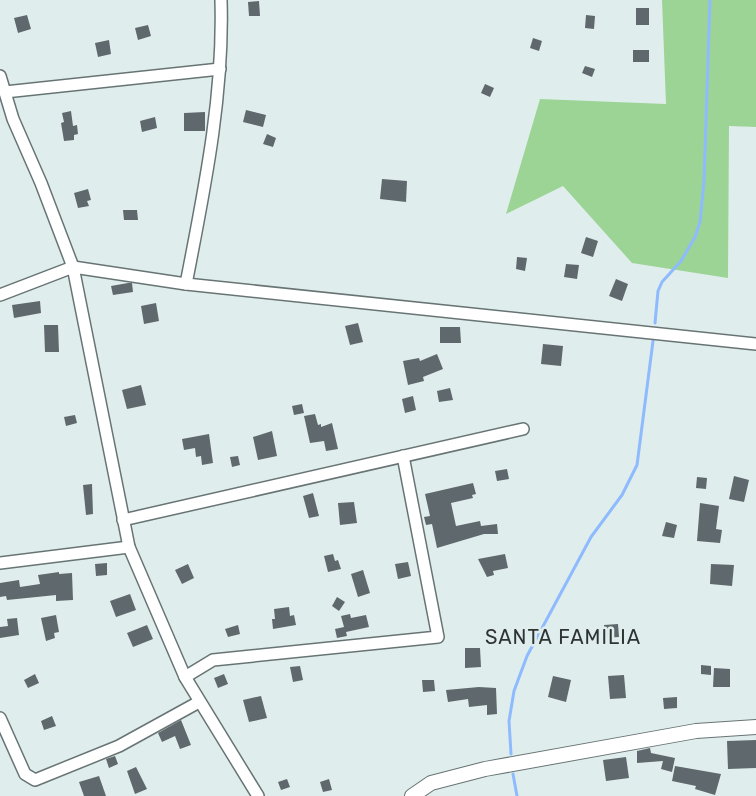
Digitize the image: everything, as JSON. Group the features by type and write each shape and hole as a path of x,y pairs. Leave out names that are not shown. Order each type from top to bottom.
{"main road":[{"path":"412,796 431,783 485,769 696,731 756,727"}],"street":[{"path":"186,284 207,173 220,69 222,40 221,0"},
{"path":"5,92 220,69"},
{"path":"0,76 13,120 41,183 73,267 129,547 184,677 258,796"},
{"path":"0,294 73,267 186,284 756,344"},
{"path":"123,520 523,428"},
{"path":"184,677 213,660 438,637 403,456"},
{"path":"0,563 129,547"},
{"path":"0,718 25,774 35,780 119,746 199,702"}],"green space":[{"path":"662,0 756,0 756,127 729,126 728,278 632,263 563,186 506,214 540,99 666,104"}],"building":[{"path":"259,1 260,16 249,16 248,2"},
{"path":"636,8 649,8 649,25 636,25"},
{"path":"27,15 31,29 18,33 14,18"},
{"path":"586,15 595,16 594,29 585,28"},
{"path":"148,25 151,36 138,40 135,28"},
{"path":"533,38 542,41 539,51 530,48"},
{"path":"109,40 111,54 98,57 95,43"},
{"path":"633,50 649,50 649,62 633,62"},
{"path":"585,66 595,69 592,77 582,73"},
{"path":"485,84 494,88 490,97 481,93"},
{"path":"246,110 266,115 263,127 243,122"},
{"path":"71,111 73,126 77,125 78,134 74,135 74,140 64,141 61,123 64,122 62,113"},
{"path":"205,112 205,131 184,131 184,113"},
{"path":"155,117 157,128 142,132 140,121"},
{"path":"267,134 276,138 273,147 263,144"},
{"path":"382,179 407,181 406,202 380,199"},
{"path":"88,189 91,200 87,201 89,206 78,208 74,193"},
{"path":"123,210 137,210 138,220 124,220"},
{"path":"586,237 598,241 593,257 581,253"},
{"path":"517,257 527,258 525,271 516,269"},
{"path":"566,264 579,265 577,279 564,277"},
{"path":"616,279 628,284 622,301 609,296"},
{"path":"132,283 133,292 113,295 111,286"},
{"path":"40,301 41,313 14,318 12,305"},
{"path":"156,303 159,321 144,324 141,306"},
{"path":"358,323 363,342 350,345 345,326"},
{"path":"44,325 58,325 59,352 45,352"},
{"path":"440,327 460,327 461,343 440,343"},
{"path":"543,344 563,346 561,366 541,364"},
{"path":"437,354 443,369 423,377 424,381 408,385 403,361 419,358 420,361"},
{"path":"141,385 146,405 127,409 122,390"},
{"path":"450,388 453,400 439,402 437,391"},
{"path":"413,396 416,410 405,413 402,399"},
{"path":"302,404 304,413 294,415 292,406"},
{"path":"315,414 318,425 321,424 321,427 332,423 338,449 326,451 324,441 310,443 304,416"},
{"path":"75,415 77,423 66,426 64,417"},
{"path":"272,431 277,456 258,460 253,437"},
{"path":"209,434 213,463 202,465 201,456 196,457 195,448 184,450 182,439"},
{"path":"238,456 240,465 232,467 230,457"},
{"path":"507,469 509,479 497,481 495,471"},
{"path":"734,476 749,480 744,502 729,499"},
{"path":"697,477 707,478 706,489 696,488"},
{"path":"473,483 476,494 472,495 473,498 451,503 456,526 480,521 481,526 497,524 498,534 484,534 437,548 432,524 426,525 424,517 430,516 425,494"},
{"path":"92,484 93,514 86,515 83,485"},
{"path":"313,493 319,516 309,518 303,496"},
{"path":"354,502 357,523 340,525 338,503"},
{"path":"700,503 719,506 716,529 722,530 720,543 697,541"},
{"path":"666,522 677,525 674,538 662,536"},
{"path":"333,554 335,561 338,560 341,569 328,572 324,556"},
{"path":"505,554 508,568 493,571 494,575 487,577 478,559"},
{"path":"408,562 411,576 398,579 395,564"},
{"path":"107,563 107,575 96,576 95,564"},
{"path":"188,564 194,578 182,584 175,570"},
{"path":"711,564 734,565 732,586 710,584"},
{"path":"363,570 370,593 358,597 351,574"},
{"path":"59,572 59,574 72,573 73,600 56,601 56,595 7,600 6,596 0,597 0,583 19,580 20,587 40,584 38,575"},
{"path":"130,594 136,610 116,617 110,601"},
{"path":"337,597 345,602 339,611 332,606"},
{"path":"289,607 290,616 294,615 296,625 273,629 274,609"},
{"path":"350,614 351,618 366,615 369,627 346,632 347,636 337,638 335,629 344,627 341,616"},
{"path":"56,615 59,632 54,633 55,638 46,641 41,618"},
{"path":"17,618 19,635 0,638 0,627 8,626 7,619"},
{"path":"618,624 619,637 604,638 604,625"},
{"path":"147,625 153,639 133,647 127,633"},
{"path":"238,625 240,634 228,637 225,629"},
{"path":"465,648 480,648 481,667 465,668"},
{"path":"701,665 711,666 711,675 701,674"},
{"path":"300,666 303,680 293,682 290,667"},
{"path":"714,668 730,669 730,687 713,687"},
{"path":"35,674 39,683 28,688 24,680"},
{"path":"224,674 228,684 218,688 214,678"},
{"path":"624,675 626,698 610,699 608,676"},
{"path":"553,676 571,680 566,702 548,697"},
{"path":"422,680 434,680 435,691 423,692"},
{"path":"479,687 496,688 497,714 487,715 487,705 469,707 468,699 448,702 446,690"},
{"path":"261,696 267,718 249,722 243,700"},
{"path":"677,697 677,708 664,709 663,698"},
{"path":"52,716 56,726 44,730 41,721"},
{"path":"181,720 191,745 180,749 175,736 162,742 158,733"},
{"path":"756,740 756,768 728,769 727,741"},
{"path":"650,748 651,753 675,758 672,772 661,769 663,761 637,763 637,751"},
{"path":"115,756 118,764 109,768 106,759"},
{"path":"626,757 629,778 606,781 603,760"},
{"path":"675,766 721,774 715,795 695,789 696,786 672,781"},
{"path":"136,767 147,789 135,794 127,771"},
{"path":"99,776 106,796 84,796 79,782"},
{"path":"287,779 290,787 281,790 278,782"},
{"path":"329,779 332,790 323,792 320,782"}],"waterway":[{"path":"655,323 658,291 662,282 681,261 695,237 700,222 704,181 710,0"},
{"path":"511,754 509,721 514,691 527,656 591,537 622,495 637,465 653,341"},
{"path":"513,774 517,796"}],"district":[{"name":"SANTA FAMILIA","path":"563,637"}]}
